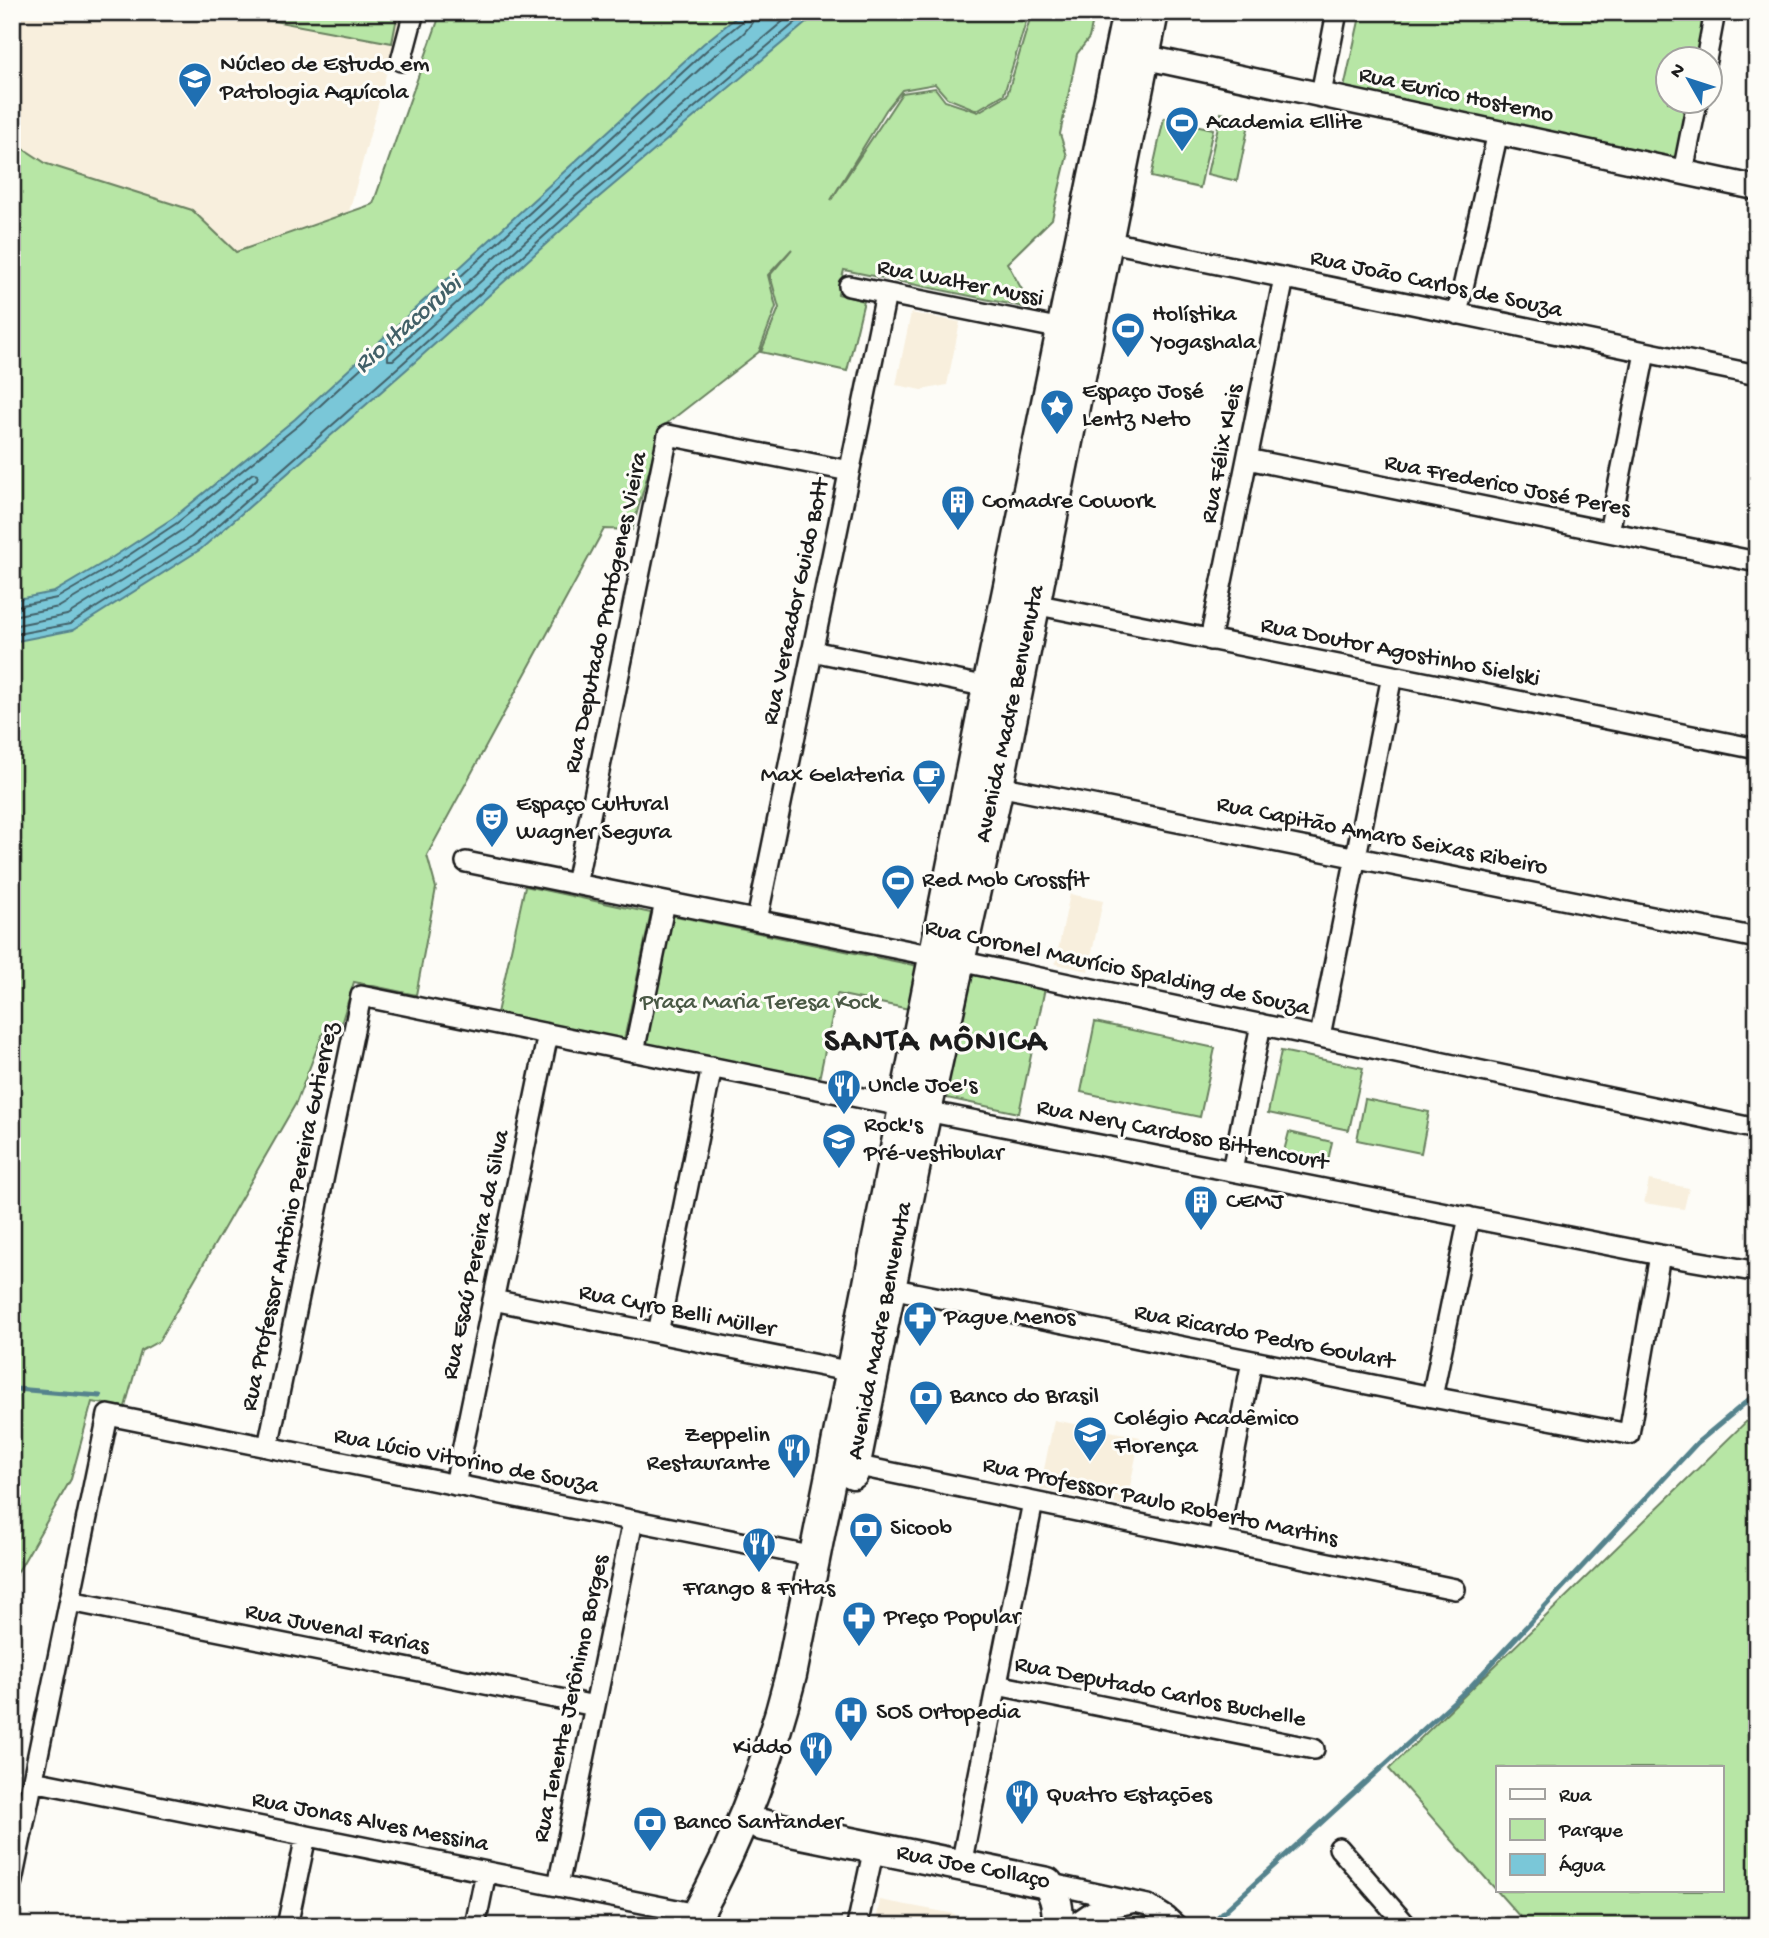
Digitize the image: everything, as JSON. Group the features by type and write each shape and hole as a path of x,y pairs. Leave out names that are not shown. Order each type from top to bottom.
{"main road":[{"name":"Avenida Madre Benvenuta","path":"1128,12 1132,53"},
{"name":"Avenida Madre Benvenuta","path":"947,959 998,786 1034,604 1094,239 1132,53 1153,12"},
{"name":"Avenida Madre Benvenuta","path":"694,1920 712,1888 767,1757 791,1675 852,1372 915,1108 947,959 988,687 1062,329 1094,239"},
{"name":"Avenida Madre Benvenuta","path":"712,1888 762,1825 789,1752 808,1689 890,1288 915,1108"},
{"name":"Rua Joe Collaço","path":"762,1825 1047,1883"},
{"path":"1047,1883 1054,1892 1058,1926"}],"street":[{"path":"401,61 414,12"},
{"path":"1321,94 1338,12"},
{"path":"1709,46 1715,12"},
{"name":"Rua Eurico Hosterno","path":"1132,53 1757,188"},
{"path":"1684,172 1694,116"},
{"path":"1457,314 1498,132"},
{"name":"Rua João Carlos de Souza","path":"1094,239 1757,376"},
{"name":"Rua Félix Kleis","path":"1210,640 1284,278"},
{"name":"Rua Walter Mussi","path":"849,286 1062,329"},
{"name":"Rua Vereador Guido Bott","path":"757,920 886,294"},
{"path":"1609,532 1645,352"},
{"name":"Rua Deputado Protógenes Vieira","path":"576,884 668,435 849,471"},
{"name":"Rua Frederico José Peres","path":"1247,459 1757,562"},
{"name":"Rua Doutor Agostinho Sielski","path":"1034,604 1757,749"},
{"path":"812,651 988,687"},
{"path":"1320,1036 1392,676"},
{"name":"Rua Capitão Amaro Seixas Ribeiro","path":"998,786 1757,938"},
{"name":"Rua Coronel Maurício Spalding de Souza","path":"466,862 1320,1036 1757,1129"},
{"path":"634,1052 665,902"},
{"name":"Rua Nery Cardoso Bittencourt","path":"361,996 1232,1171 1746,1270"},
{"name":"Rua Professor Antônio Pereira Gutierrez","path":"268,1447 361,996"},
{"path":"1232,1171 1261,1024"},
{"name":"Rua Esaú Pereira da Silva","path":"455,1485 548,1034"},
{"path":"658,1333 712,1067"},
{"path":"1432,1397 1469,1217"},
{"name":"Rua Ricardo Pedro Goulart","path":"890,1288 1629,1434 1660,1255"},
{"name":"Rua Cyro Belli Müller","path":"493,1300 852,1372"},
{"path":"1218,1540 1252,1361"},
{"name":"Rua Lúcio Vitorino de Souza","path":"70,1601 108,1415 815,1557"},
{"name":"Rua Professor Paulo Roberto Martins","path":"854,1465 1455,1589"},
{"path":"961,1865 1033,1502"},
{"name":"Rua Tenente Jerônimo Borges","path":"558,1886 633,1521"},
{"path":"12,1881 70,1601"},
{"name":"Rua Juvenal Farias","path":"70,1601 595,1706"},
{"name":"Rua Deputado Carlos Buchelle","path":"998,1685 1314,1749"},
{"name":"Rua Jonas Alves Messina","path":"33,1781 558,1886 694,1920"},
{"path":"288,1926 306,1836"},
{"path":"857,1926 874,1847"},
{"path":"1339,1848 1407,1926"},
{"path":"475,1926 486,1872"},
{"name":"Rua Joe Collaço","path":"1047,1883 1135,1902 1158,1911 1177,1926"},
{"path":"1071,1926 1093,1911 1135,1902"}],"shaded area":[{"name":"Núcleo de Estudo em Patologia Aquícola","path":"12,12 403,12 349,212 236,253 192,210 47,164 12,141"},
{"path":"911,313 960,322 947,385 922,390 896,385"},
{"path":"1070,894 1103,901 1088,971 1055,964"},
{"path":"1649,1180 1689,1188 1684,1209 1644,1203"},
{"name":"Colégio Acadêmico Florença","path":"1054,1420 1140,1437 1126,1506 1040,1489"},
{"path":"880,1900 955,1914 953,1926 875,1926"}],"green space":[{"path":"237,12 398,12 392,43"},
{"path":"441,12 1029,12 1004,94 977,110 947,98 935,84 902,90 886,110 831,200 902,93 935,88 945,101 978,112 1007,95 1032,12 1095,12 1089,38 1077,54 1060,134 1067,156 1052,219 1007,263 1033,309 844,270 838,294 864,301 847,371 761,352 779,308 770,275 792,249 768,275 776,307 759,352 661,428 632,530 604,529 427,855 436,888 416,995 354,982 338,1034 323,1033 296,1103 159,1341 141,1351 125,1407 92,1402 71,1479 12,1582 12,141 47,164 192,210 236,252 373,204"},
{"path":"1361,12 1705,12 1698,46 1654,46 1654,116 1685,116 1676,160 1344,88"},
{"name":"Academia Ellite","path":"1221,113 1250,119 1237,181 1207,174"},
{"name":"Academia Ellite","path":"1164,118 1213,129 1200,188 1151,177"},
{"path":"525,886 651,913 624,1040 497,1013"},
{"name":"Praça Maria Teresa Kock","path":"671,915 923,967 914,1010 837,994 818,1084 643,1048"},
{"path":"968,972 1045,988 1019,1113 942,1097"},
{"path":"1095,1022 1215,1048 1200,1117 1081,1092"},
{"path":"1281,1051 1363,1068 1349,1130 1268,1113"},
{"path":"1365,1099 1429,1112 1421,1153 1357,1140"},
{"path":"1289,1132 1332,1142 1327,1165 1283,1155"},
{"path":"1757,1411 1757,1926 1528,1926 1498,1892 1724,1892 1724,1766 1496,1766 1496,1890 1389,1769"},
{"path":"1125,1918 1152,1920 1161,1926 1106,1926"}],"water":[{"name":"Rio Itacorubi","path":"743,12 819,12 586,208 201,549 73,630 12,642 12,600 54,592 173,518 295,419 703,44"}],"waterway":[{"path":"12,1385 16,1389 100,1396"},
{"path":"1208,1926 1471,1686 1697,1443 1757,1393"}],"place":[{"name":"Núcleo de Estudo em Patologia Aquícola","path":"195,109"},
{"name":"Academia Ellite","path":"1182,153"},
{"name":"Holístika Yogashala","path":"1128,359"},
{"name":"Espaço José Lentz Neto","path":"1057,436"},
{"name":"Comadre Cowork","path":"958,532"},
{"name":"Max Gelateria","path":"929,806"},
{"name":"Espaço Cultural Wagner Segura","path":"492,849"},
{"name":"Red Mob Crossfit","path":"898,911"},
{"name":"Uncle Joe's","path":"844,1116"},
{"name":"Rock's Pré-vestibular","path":"839,1170"},
{"name":"CEMJ","path":"1201,1232"},
{"name":"Pague Menos","path":"920,1348"},
{"name":"Banco do Brasil","path":"926,1427"},
{"name":"Colégio Acadêmico Florença","path":"1090,1463"},
{"name":"Zeppelin Restaurante","path":"794,1480"},
{"name":"Sicoob","path":"866,1559"},
{"name":"Frango & Fritas","path":"759,1574"},
{"name":"Preço Popular","path":"859,1648"},
{"name":"SOS Ortopedia","path":"851,1743"},
{"name":"Kiddo","path":"816,1778"},
{"name":"Quatro Estações","path":"1022,1826"},
{"name":"Banco Santander","path":"650,1853"}],"district":[{"name":"SANTA MÔNICA","path":"936,1043"}]}
